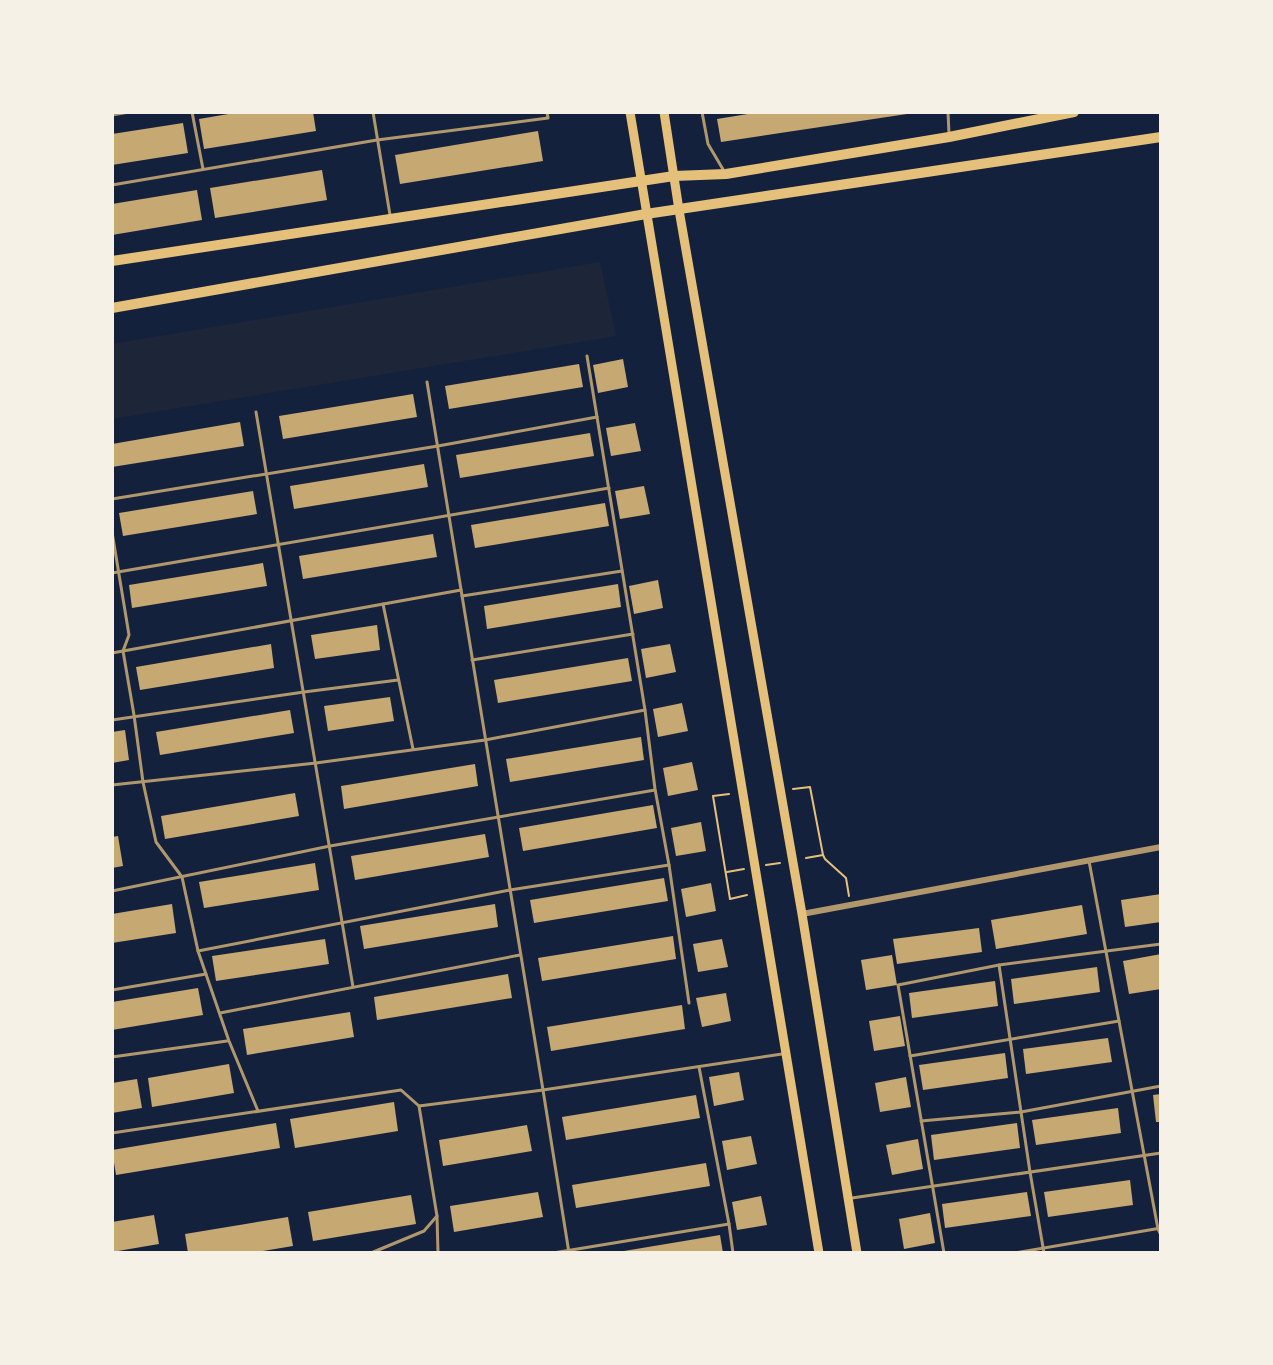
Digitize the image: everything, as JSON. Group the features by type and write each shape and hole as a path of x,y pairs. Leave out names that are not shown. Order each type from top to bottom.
{"main road":[{"path":"630,112 819,1253"},
{"path":"664,112 857,1253"},
{"path":"112,261 674,176 726,174 949,137 1074,112"},
{"path":"112,308 646,214 1161,137"}],"street":[{"path":"802,914 1161,847"}],"lane":[{"path":"112,115 129,112"},
{"path":"192,112 203,169"},
{"path":"373,112 391,219"},
{"path":"112,185 377,140 548,118 547,112"},
{"path":"702,112 708,144 726,174"},
{"path":"948,112 949,137"},
{"path":"587,356 689,1003"},
{"path":"427,382 569,1252"},
{"path":"256,412 353,987"},
{"path":"112,499 597,417"},
{"path":"112,573 609,488"},
{"path":"112,532 129,635 123,651 143,782 156,842 182,877 198,951 229,1041 258,1111"},
{"path":"462,596 622,571"},
{"path":"112,653 461,590"},
{"path":"383,604 413,750"},
{"path":"472,660 633,634"},
{"path":"112,720 398,680"},
{"path":"112,785 316,763 485,740 645,710"},
{"path":"112,891 330,846 655,789"},
{"path":"1089,861 1161,1235"},
{"path":"198,951 510,890 669,865"},
{"path":"944,1253 898,985 999,965 1161,944"},
{"path":"220,1013 520,955"},
{"path":"999,965 1044,1251"},
{"path":"112,990 206,974"},
{"path":"910,1056 1119,1021"},
{"path":"112,1057 229,1041"},
{"path":"419,1106 786,1054"},
{"path":"699,1067 733,1253"},
{"path":"921,1121 1021,1112 1161,1086"},
{"path":"112,1133 401,1090 419,1106 437,1216 438,1253"},
{"path":"848,1198 1161,1153"},
{"path":"371,1253 424,1231 437,1216"},
{"path":"553,1253 729,1224"},
{"path":"1014,1253 1044,1251 1159,1228"}],"path":[{"path":"781,790 810,787 823,855 846,878 851,905"},
{"path":"742,792 713,796 730,899 759,893"},
{"path":"795,860 823,855"},
{"path":"768,865 781,862"},
{"path":"726,872 754,867"}],"shaded area":[{"path":"600,262 616,336 112,419 112,344"}],"building":[{"path":"240,112 313,112 316,131 204,149 199,119"},
{"path":"760,112 907,114 721,142 717,119"},
{"path":"183,123 188,153 112,165 112,134"},
{"path":"538,131 543,161 400,184 395,155"},
{"path":"322,170 327,200 215,218 210,188"},
{"path":"197,190 202,220 112,235 112,204"},
{"path":"623,359 628,387 598,393 593,365"},
{"path":"579,364 583,387 449,409 445,386"},
{"path":"413,394 417,417 283,439 279,416"},
{"path":"240,422 244,446 112,467 112,444"},
{"path":"635,423 641,451 611,456 606,428"},
{"path":"590,433 594,456 460,478 456,455"},
{"path":"424,464 428,487 294,509 290,486"},
{"path":"644,486 650,514 620,519 615,491"},
{"path":"253,491 257,514 123,536 119,513"},
{"path":"605,503 609,526 475,548 471,525"},
{"path":"433,534 437,557 303,579 299,556"},
{"path":"263,563 267,586 132,608 129,585"},
{"path":"658,580 663,608 634,614 629,586"},
{"path":"618,584 621,607 487,629 484,606"},
{"path":"377,625 380,650 315,659 311,635"},
{"path":"271,644 274,668 140,690 136,667"},
{"path":"670,644 676,672 646,678 641,649"},
{"path":"628,658 632,681 498,703 494,680"},
{"path":"390,697 394,721 328,731 324,706"},
{"path":"682,703 688,731 658,737 653,709"},
{"path":"290,710 294,733 160,755 156,732"},
{"path":"125,730 129,760 112,763 112,732"},
{"path":"641,737 644,760 510,782 506,759"},
{"path":"692,762 698,790 668,796 663,768"},
{"path":"475,764 478,786 344,809 341,786"},
{"path":"295,793 299,816 165,839 161,816"},
{"path":"653,805 657,828 523,851 519,828"},
{"path":"701,822 706,851 676,856 671,828"},
{"path":"485,834 489,857 355,880 351,856"},
{"path":"118,836 123,866 112,868 112,837"},
{"path":"315,863 319,890 204,908 199,882"},
{"path":"664,878 668,901 534,923 530,900"},
{"path":"711,883 716,911 686,917 681,889"},
{"path":"1161,894 1161,922 1125,927 1121,900"},
{"path":"172,904 176,933 112,943 112,914"},
{"path":"495,904 498,927 364,949 360,926"},
{"path":"1082,905 1087,934 996,949 991,920"},
{"path":"979,928 982,952 897,964 893,939"},
{"path":"673,936 676,959 542,981 538,958"},
{"path":"325,939 329,964 216,981 212,956"},
{"path":"722,939 728,967 698,972 693,944"},
{"path":"1161,954 1161,989 1129,994 1123,961"},
{"path":"892,955 897,985 866,990 861,960"},
{"path":"1097,967 1100,992 1014,1004 1011,979"},
{"path":"508,974 512,998 377,1020 374,997"},
{"path":"995,981 998,1006 912,1018 909,993"},
{"path":"198,988 203,1015 112,1030 112,1002"},
{"path":"726,993 731,1021 702,1027 696,998"},
{"path":"682,1005 685,1029 551,1051 547,1027"},
{"path":"350,1012 354,1037 247,1055 243,1029"},
{"path":"900,1016 905,1046 874,1051 869,1021"},
{"path":"1108,1038 1112,1062 1026,1074 1023,1049"},
{"path":"1005,1053 1008,1078 923,1090 919,1065"},
{"path":"229,1064 234,1093 152,1107 148,1078"},
{"path":"739,1072 744,1100 714,1106 709,1077"},
{"path":"906,1077 911,1107 880,1112 875,1083"},
{"path":"137,1079 142,1108 112,1113 112,1083"},
{"path":"1161,1094 1161,1122 1156,1122 1153,1095"},
{"path":"696,1095 700,1118 566,1140 562,1117"},
{"path":"394,1102 398,1131 295,1148 290,1119"},
{"path":"1118,1108 1121,1133 1036,1145 1032,1120"},
{"path":"276,1123 280,1148 116,1175 112,1150"},
{"path":"1017,1123 1020,1148 934,1160 931,1135"},
{"path":"527,1125 532,1151 443,1166 439,1140"},
{"path":"751,1136 757,1164 727,1170 722,1141"},
{"path":"918,1139 923,1169 892,1175 886,1145"},
{"path":"706,1163 710,1186 576,1208 572,1185"},
{"path":"1130,1180 1133,1205 1048,1217 1044,1192"},
{"path":"538,1192 543,1217 454,1232 450,1206"},
{"path":"1027,1192 1031,1216 945,1228 942,1204"},
{"path":"411,1195 416,1224 313,1241 308,1212"},
{"path":"761,1196 767,1225 737,1230 732,1202"},
{"path":"930,1213 935,1243 904,1249 899,1219"},
{"path":"154,1215 159,1244 112,1252 112,1222"},
{"path":"288,1217 293,1246 251,1253 188,1253 185,1234"},
{"path":"720,1235 723,1253 624,1253 624,1251"}]}
